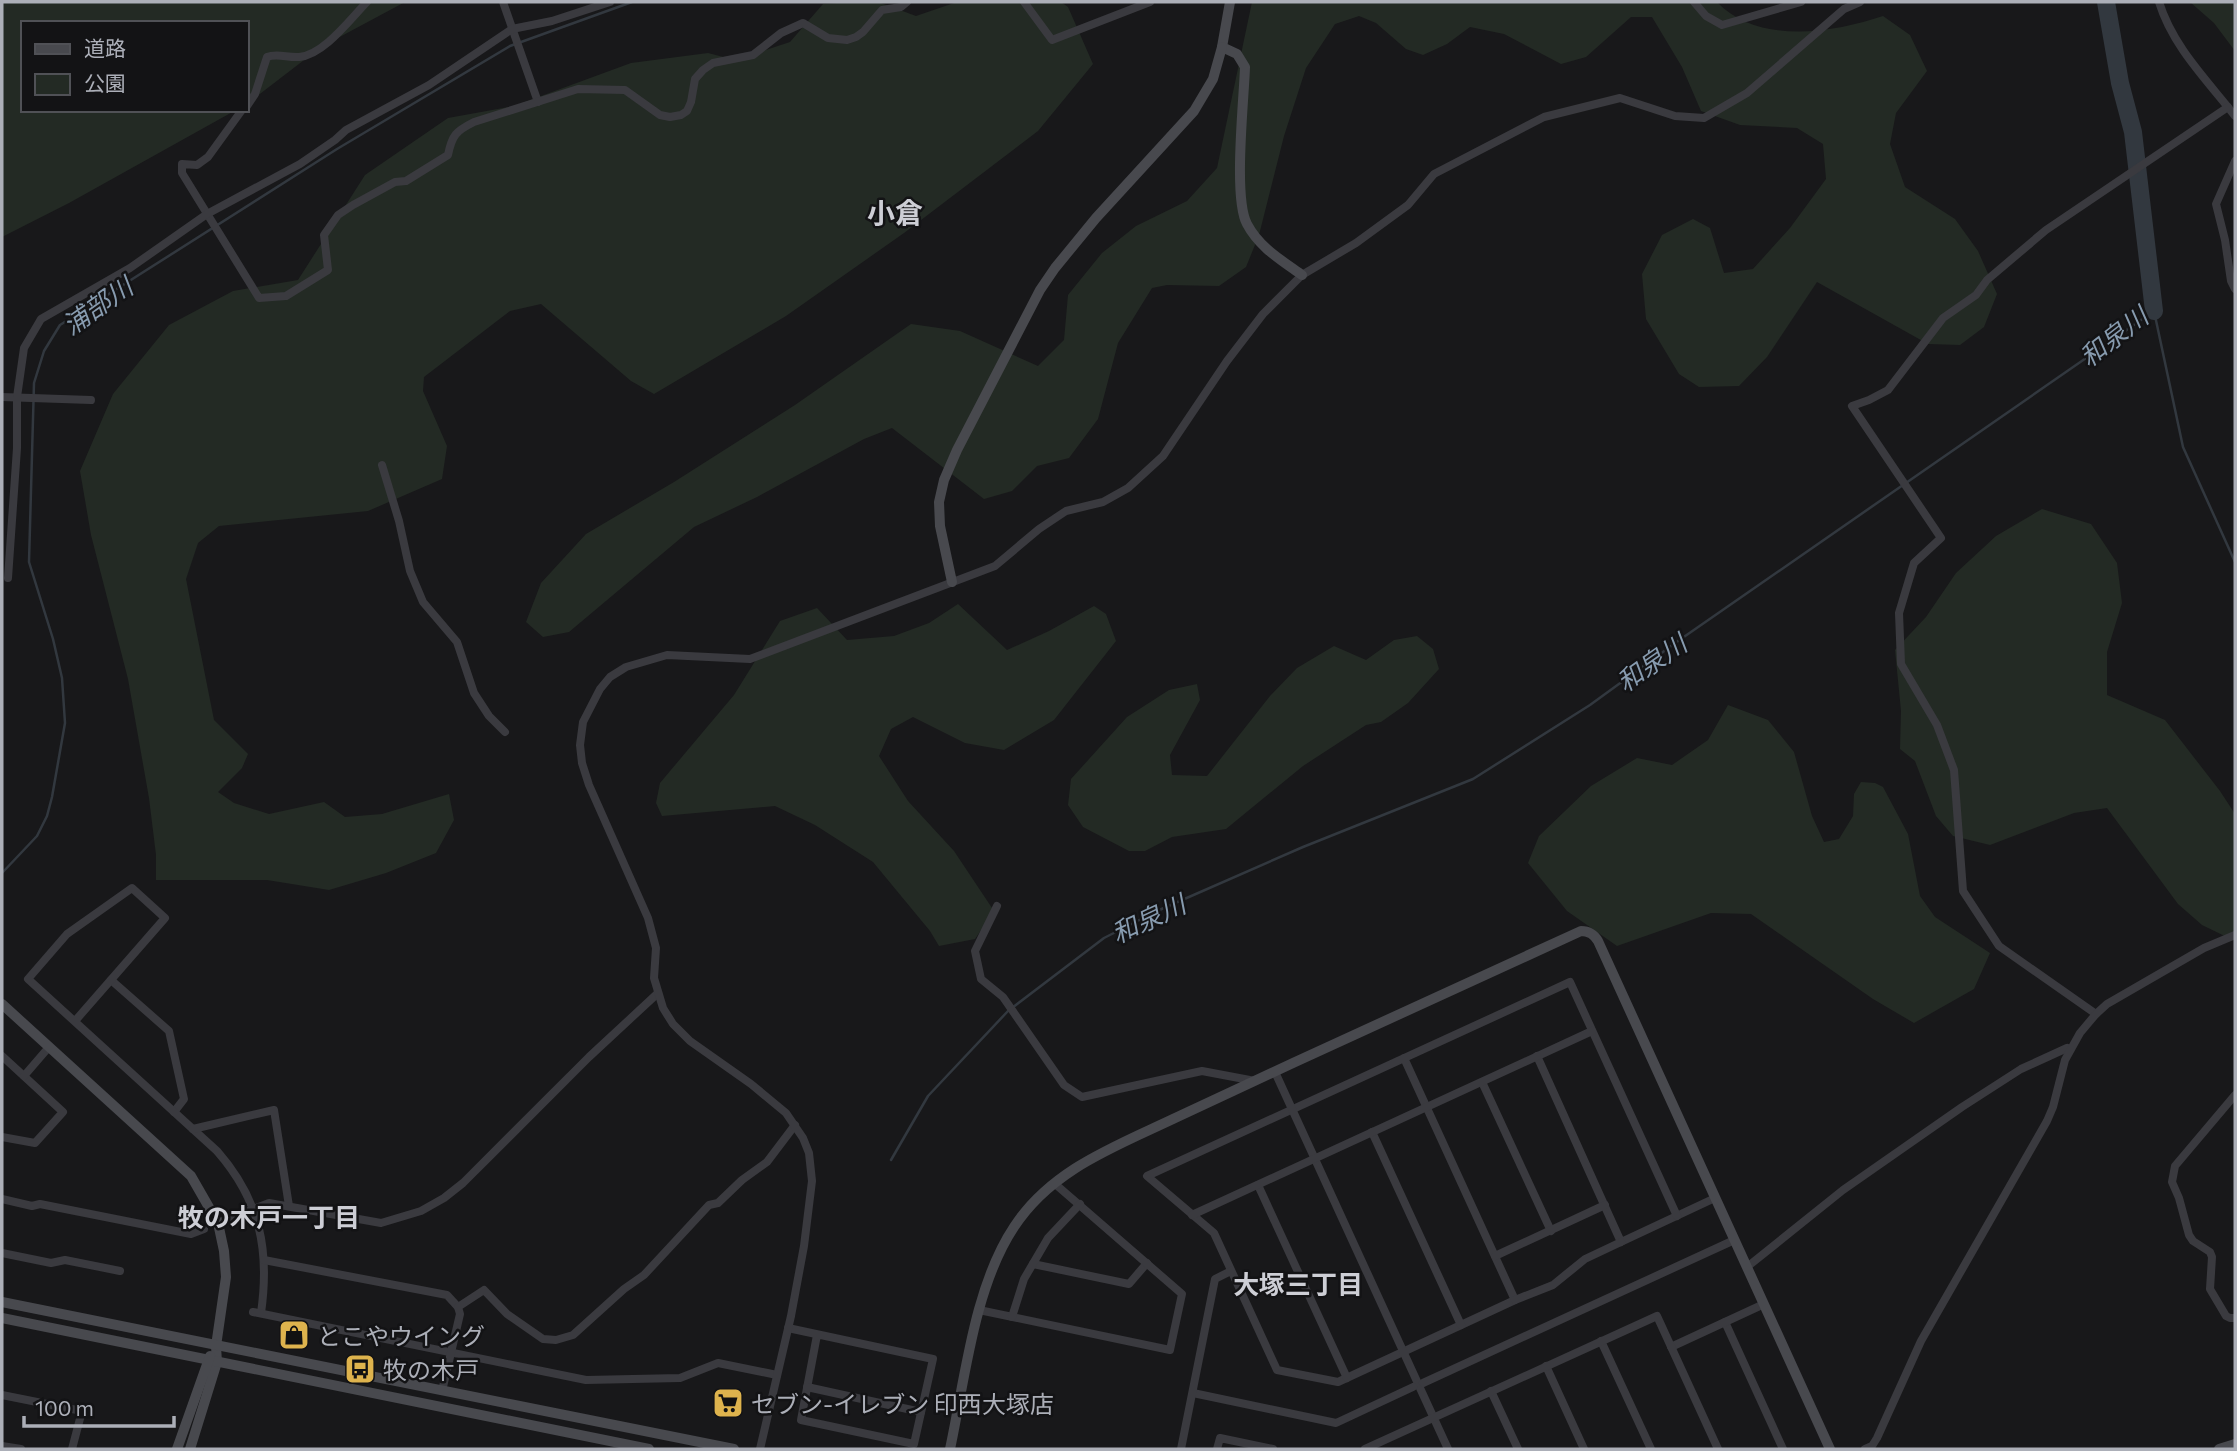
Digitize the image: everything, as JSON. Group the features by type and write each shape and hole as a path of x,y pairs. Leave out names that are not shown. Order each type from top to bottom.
{"street":[{"path":"248,104 255,94 267,57 273,54 302,57 316,50 339,33 367,2"},
{"path":"503,2 538,102"},
{"path":"8,578 18,448 17,397 24,348 41,319 130,268 207,214 300,164 346,130 429,85 512,29 552,21 610,2"},
{"path":"241,112 208,157 197,165 182,164 182,173 259,298 286,296 328,270 324,235 338,215 395,182 406,181 448,155 453,137 474,122 578,89 625,90 660,115 681,115 687,111 691,102 695,79 713,63 753,55 781,33 803,23 837,41 856,37 881,6 901,7 906,2"},
{"path":"1024,2 1052,40 1150,2"},
{"path":"952,582 940,526 939,502 944,480 957,450 1040,290 1055,268 1096,218 1194,111 1213,79 1230,2"},
{"path":"1694,2 1706,16 1722,25 1801,2"},
{"path":"760,1449 804,1246 812,1181 809,1153 794,1125 777,1105 690,1041 673,1024 658,993 654,978 656,948 648,918 589,785 582,763 580,745 583,722 600,689 610,677 626,667 667,654 750,659 995,566 1039,529 1066,511 1103,502 1128,488 1163,456 1227,361 1263,314 1302,275 1356,243 1408,205 1434,174 1544,117 1620,98 1675,116 1704,118 1747,93 1844,9 1860,2"},
{"path":"2160,2 2187,58 2235,116"},
{"path":"1222,47 1237,54 1245,67 1240,187 1245,221 1263,246 1302,275"},
{"path":"2096,1014 1998,946 1963,891 1954,770 1937,725 1901,664 1899,613 1914,562 1941,538 1852,406 1888,390 1943,318 1976,295 1987,280 2046,230 2228,107"},
{"path":"2235,161 2216,204 2231,281 2235,289"},
{"path":"2,397 91,400"},
{"path":"382,466 399,521 410,571 422,602 457,642 474,693 489,716 505,732"},
{"path":"75,1021 165,918 132,888 67,934 28,979 193,1129 242,1182 262,1242 264,1260 257,1313 586,1380 680,1378 718,1363 777,1375"},
{"path":"997,906 975,951 981,979 1003,997 1064,1085 1082,1097 1202,1071 1255,1081"},
{"path":"950,1449 984,1287 1014,1227 1054,1183 1084,1161 1105,1150 1587,931 1595,936 1598,942 1830,1449"},
{"path":"1865,1449 1872,1446 1877,1438 1921,1341 2047,1121 2065,1060 2080,1033 2107,1004 2204,948 2235,934"},
{"path":"111,980 169,1031 184,1099 174,1112"},
{"path":"1676,1216 1570,982 1147,1176 1214,1233 1277,1370 1338,1382 1553,1284 1585,1259 1715,1198"},
{"path":"218,1223 269,1203 381,1223 421,1211 463,1183 589,1057 658,993"},
{"path":"2,1004 191,1176 218,1223 225,1251 226,1278 216,1346 190,1449"},
{"path":"1192,1215 1592,1031"},
{"path":"24,1076 49,1047"},
{"path":"1747,1267 1843,1191 1962,1107 2021,1069 2067,1048"},
{"path":"2,1056 63,1112 35,1143 2,1137"},
{"path":"1537,1056 1621,1242"},
{"path":"1404,1058 1515,1300"},
{"path":"1275,1072 1448,1449"},
{"path":"1482,1082 1551,1230"},
{"path":"2235,1095 2175,1166 2172,1182 2189,1236 2207,1248 2212,1257 2210,1289 2226,1316 2235,1318"},
{"path":"193,1129 274,1110 289,1206"},
{"path":"458,1307 484,1290 507,1314 543,1339 556,1340 573,1335 624,1289 644,1275 709,1205 718,1203 742,1180 767,1162 794,1125"},
{"path":"1372,1132 1461,1325"},
{"path":"979,1310 1170,1350 1182,1294 1054,1183"},
{"path":"1258,1185 1347,1378"},
{"path":"2,1199 32,1206 40,1203 191,1234 204,1229"},
{"path":"1012,1317 1024,1279 1032,1264 1048,1238 1080,1204"},
{"path":"1495,1256 1605,1205"},
{"path":"1423,1383 1730,1242"},
{"path":"2,1252 51,1263 65,1260 120,1271"},
{"path":"264,1260 447,1294 458,1307 460,1314 442,1391"},
{"path":"1032,1264 1129,1284 1147,1263"},
{"path":"1181,1449 1215,1279 1231,1271"},
{"path":"2,1302 734,1449"},
{"path":"1671,1347 1764,1304"},
{"path":"1364,1449 1378,1446 1433,1418 1657,1316 1718,1449"},
{"path":"2,1318 649,1449"},
{"path":"1725,1322 1783,1449"},
{"path":"788,1328 933,1359 914,1444 801,1420 817,1335"},
{"path":"1601,1341 1651,1449"},
{"path":"177,1449 212,1361"},
{"path":"1546,1366 1584,1449"},
{"path":"807,1387 921,1412"},
{"path":"1193,1392 1336,1423 1413,1387"},
{"path":"1491,1391 1518,1449"},
{"path":"2,1395 82,1412 72,1449"},
{"path":"1217,1449 1220,1438 1273,1449"},
{"path":"2219,1449 2235,1444"},
{"path":"2,1446 21,1449"}],"green space":[{"path":"2,2 405,2 321,47 248,103 248,21 21,21 21,112 232,112 2,237"},
{"path":"878,2 916,16 957,2 1061,2 1068,7 1093,64 1038,131 904,233 786,316 654,394 631,381 541,304 510,311 424,377 423,391 447,446 442,479 368,511 219,526 198,543 186,579 214,720 248,754 242,768 218,792 234,803 269,814 324,802 345,817 382,814 449,794 454,820 436,853 386,873 329,890 267,880 156,880 156,855 149,798 128,679 91,535 80,471 113,394 169,325 233,291 298,280 365,175 448,118 514,106 631,63 708,53 735,60 790,42 823,4"},
{"path":"1252,2 1717,2 1734,16 1753,25 1796,31 1841,27 1883,16 1910,35 1927,71 1896,113 1890,144 1905,187 1955,219 1978,251 1997,294 1984,327 1960,345 1928,344 1817,282 1767,357 1739,386 1699,387 1679,374 1646,319 1642,274 1662,235 1693,219 1710,228 1724,273 1753,269 1790,228 1826,179 1823,144 1797,128 1740,125 1701,111 1682,67 1652,17 1631,17 1586,57 1561,64 1504,34 1470,27 1447,44 1423,55 1406,49 1376,23 1359,16 1335,24 1306,68 1284,136 1259,235 1246,267 1219,286 1167,285 1152,288 1118,343 1098,419 1069,458 1037,466 1012,491 984,499 892,428 864,439 757,497 694,527 569,632 543,637 526,622 541,583 586,534 795,405 911,324 960,331 1038,366 1064,340 1068,295 1102,253 1136,226 1187,201 1217,168"},
{"path":"2190,2 2235,2 2235,51 2214,23"},
{"path":"2042,509 2091,524 2117,563 2122,603 2107,652 2107,695 2165,720 2235,814 2235,941 2202,925 2178,904 2107,808 2074,813 1990,845 1953,836 1936,816 1915,761 1900,749 1901,711 1895,650 1926,617 1956,573 1996,536"},
{"path":"958,604 1007,650 1094,606 1106,614 1116,641 1054,720 1004,750 965,743 913,717 891,729 879,756 908,801 954,851 994,911 975,939 939,946 930,931 873,862 815,825 775,806 662,816 656,803 660,783 734,695 780,621 817,608 847,640 894,636 929,623"},
{"path":"1417,636 1433,649 1439,669 1408,703 1381,722 1366,725 1303,766 1226,829 1172,837 1145,851 1129,851 1083,827 1068,805 1071,779 1127,717 1169,690 1197,684 1200,700 1170,755 1172,775 1207,776 1270,696 1297,668 1334,646 1366,660 1394,640"},
{"path":"1728,705 1768,720 1794,752 1812,816 1824,842 1839,839 1853,816 1854,794 1861,782 1875,783 1883,787 1908,834 1920,896 1935,917 1990,953 1974,989 1914,1023 1873,999 1751,914 1711,913 1617,946 1567,911 1528,863 1539,836 1591,786 1637,758 1672,765 1708,740"}],"waterway":[{"name":"浦部川","path":"2,873 37,836 47,816 65,723 62,678 29,562 34,383 44,351 60,325 337,149 510,46 632,2"},
{"name":"和泉川","path":"2106,2 2120,83 2133,132 2154,311"},
{"name":"和泉川","path":"891,1160 928,1096 1008,1011 1104,938 1157,911 1303,847 1473,779 1590,705 2154,311 2183,447 2235,562"}],"place":[{"name":"とこやウイング","path":"294,1335"},
{"name":"牧の木戸","path":"360,1369"},
{"name":"セブン-イレブン 印西大塚店","path":"728,1403"}],"district":[{"name":"小倉","path":"895,212"},
{"name":"牧の木戸一丁目","path":"269,1216"},
{"name":"大塚三丁目","path":"1298,1283"}]}
